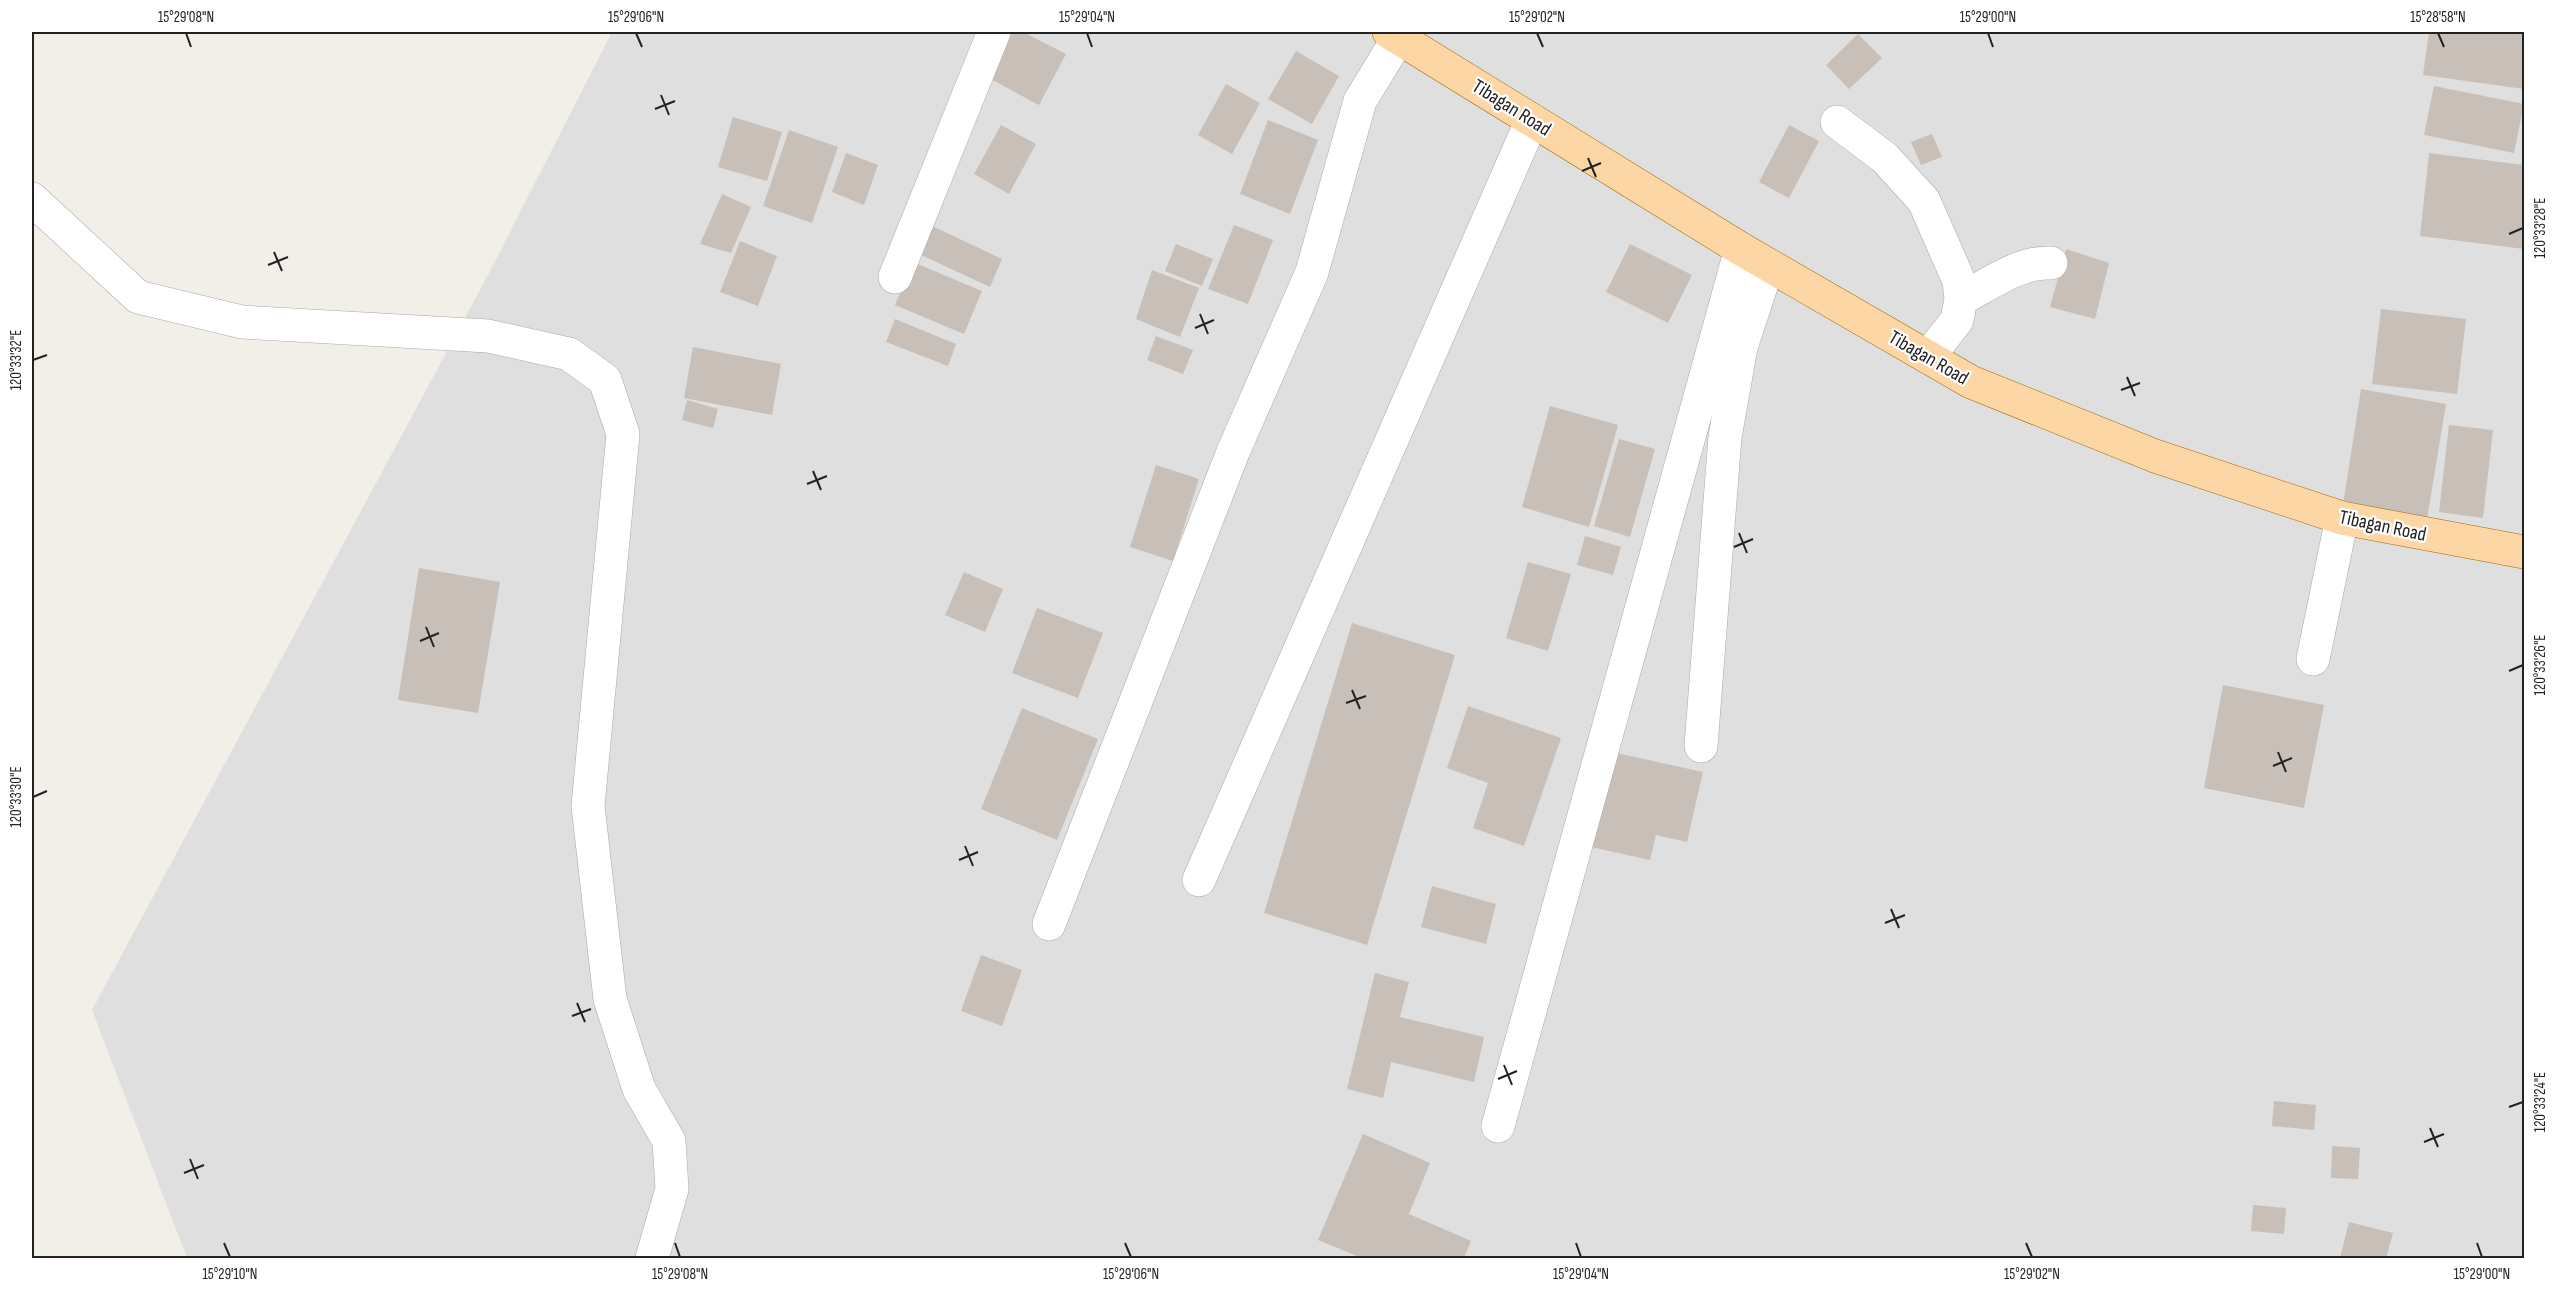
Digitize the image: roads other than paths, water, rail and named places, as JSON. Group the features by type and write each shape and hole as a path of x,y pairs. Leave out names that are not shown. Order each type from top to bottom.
{"main road":[{"name":"Tibagan Road","path":"1394,34 1755,257 1971,382 2155,456 2342,518 2524,552"}],"street":[{"path":"895,277 994,32"},
{"path":"1049,924 1233,452 1312,272 1360,101 1394,34"},
{"path":"1199,880 1532,120"},
{"path":"1838,122 1885,158 1924,201 1959,281 1961,299 1957,320 1928,357"},
{"path":"32,199 138,297 242,322 488,336 569,354 605,380 623,434 588,806 610,999 639,1089 669,1141 672,1189 652,1258"},
{"path":"1701,746 1725,437 1755,257"},
{"path":"1498,1126 1755,257"},
{"path":"1961,299 2038,262 2051,263"},
{"path":"2313,659 2342,518"}]}
